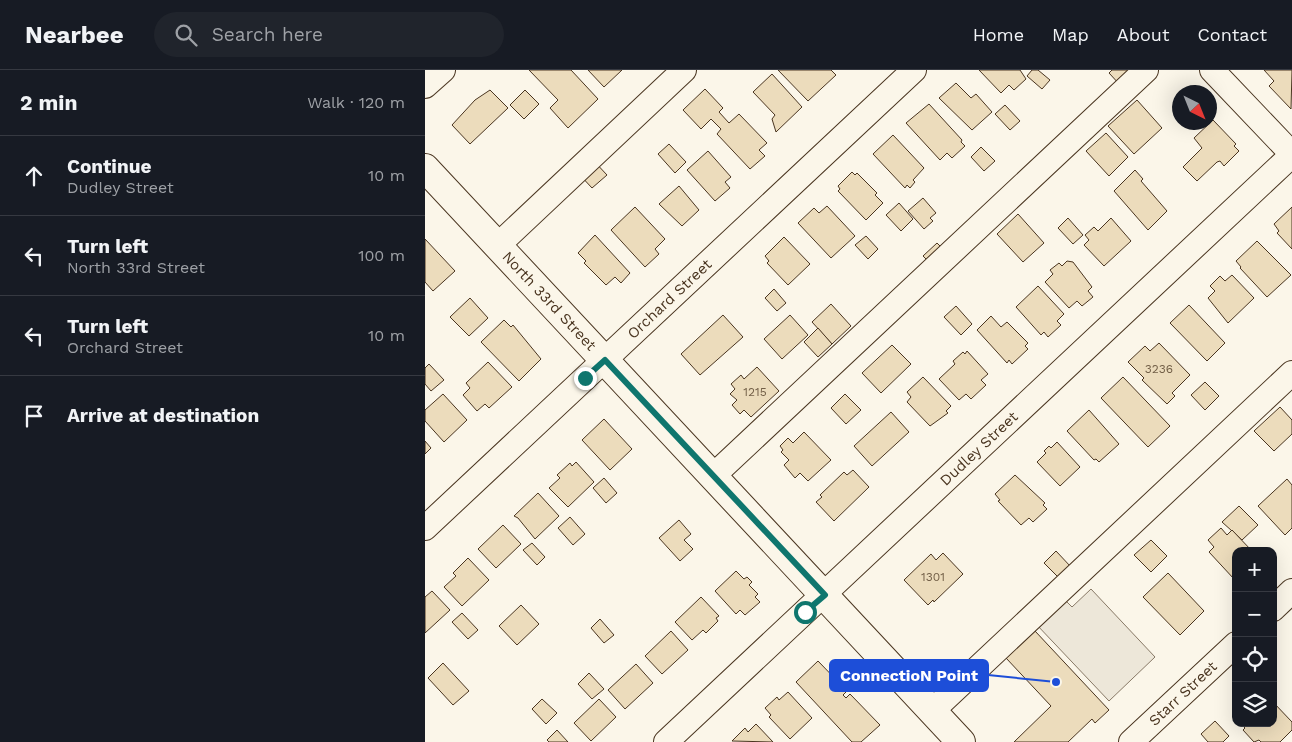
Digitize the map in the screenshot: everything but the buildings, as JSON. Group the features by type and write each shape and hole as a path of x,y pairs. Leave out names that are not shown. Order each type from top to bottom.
{"main road":[{"name":"North 33rd Street","path":"425,168 961,742"}],"street":[{"path":"425,86 443,70"},
{"path":"497,246 684,70"},
{"name":"Orchard Street","path":"425,528 914,70"},
{"path":"713,476 1146,70"},
{"path":"1213,70 1292,154"},
{"name":"Dudley Street","path":"666,742 825,595 1292,154"},
{"path":"933,711 1292,373"},
{"path":"1277,605 1292,591"},
{"name":"Starr Street","path":"1131,742 1232,648"}],"shaded area":[{"path":"1091,589 1155,657 1109,701 1036,624 1063,598 1072,607"}],"place":[{"name":"ConnectioN Point","path":"1056,682"}],"route":[{"path":"585,378 605,360 825,595 805,612"}]}
